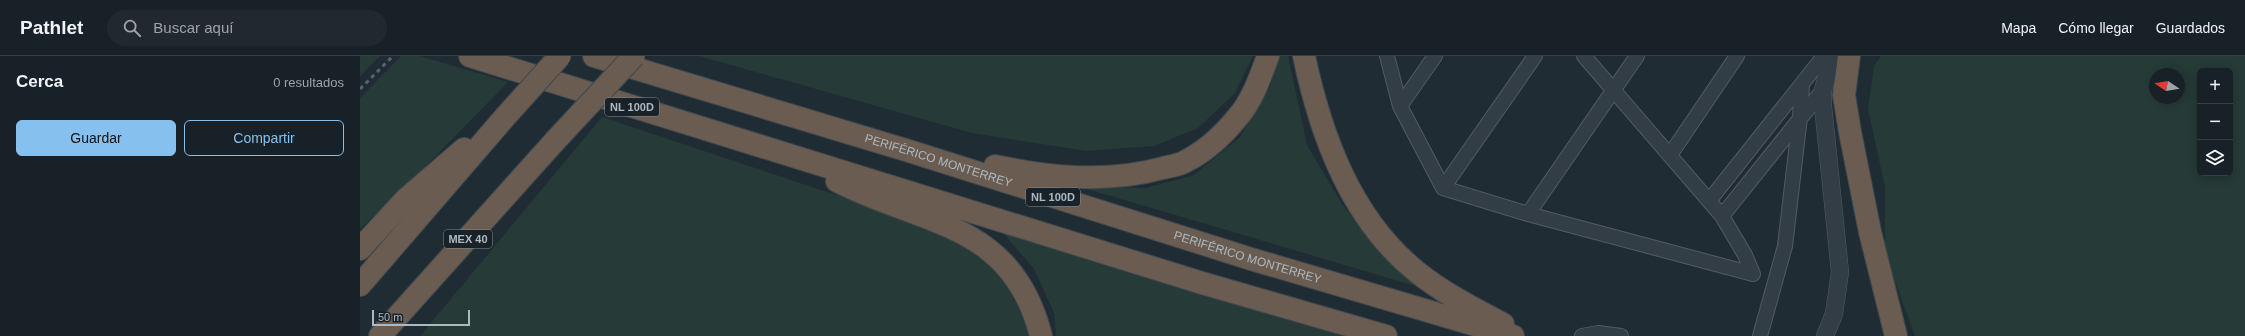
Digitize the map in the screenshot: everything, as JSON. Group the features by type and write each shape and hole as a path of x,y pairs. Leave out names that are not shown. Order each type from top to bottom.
{"highway":[{"name":"NL 100D","path":"470,56 1202,282 1386,336"},
{"path":"360,285 560,56"},
{"name":"PERIFÉRICO MONTERREY","path":"594,56 909,151 1243,257 1513,336"},
{"name":"MEX 40","path":"380,336 554,142 634,56"},
{"path":"909,151 1049,175 1085,178 1117,177 1151,171 1185,162 1214,143 1238,118 1256,88 1268,56"},
{"path":"1304,56 1330,147 1350,189 1384,240 1417,272 1435,285 1525,336"},
{"path":"1848,56 1844,94 1850,132 1870,232 1896,336"},
{"path":"360,249 427,179 465,148 500,123"},
{"path":"795,156 825,174 869,196 949,225 978,242 1003,263 1022,290 1034,314 1041,336"},
{"path":"399,336 423,302 447,262"}],"street":[{"path":"1388,56 1400,106 1443,188 1528,214 1753,274 1745,255 1722,216 1584,56"},
{"path":"1400,106 1434,56"},
{"path":"1443,188 1535,56"},
{"path":"1528,214 1637,56"},
{"path":"1670,156 1737,56"},
{"path":"1709,201 1824,56"},
{"path":"1825,336 1834,314 1840,272 1823,98 1832,56"},
{"path":"1722,216 1800,117 1823,98 1838,69 1848,56"},
{"path":"1760,336 1785,246 1800,117 1802,84"},
{"path":"1582,336 1598,333 1620,336"}],"green space":[{"path":"360,56 380,56 360,76"},
{"path":"401,56 420,56 508,82 424,168 360,229 360,98"},
{"path":"699,56 1253,56 1235,93 1198,128 1154,146 1087,151 972,133"},
{"path":"1277,56 1288,56 1307,145 1342,204 1380,254 1429,290 1077,186 1145,188 1194,175 1240,137 1271,85"},
{"path":"1881,56 2245,56 2245,336 1915,336 1885,253 1885,187 1868,109 1874,66"},
{"path":"602,117 926,225 964,243 986,259 1011,288 1022,310 1030,336 420,336"},
{"path":"998,227 1354,336 1056,336 1054,313 1034,269"}],"railway":[{"path":"360,89 393,56"}]}
